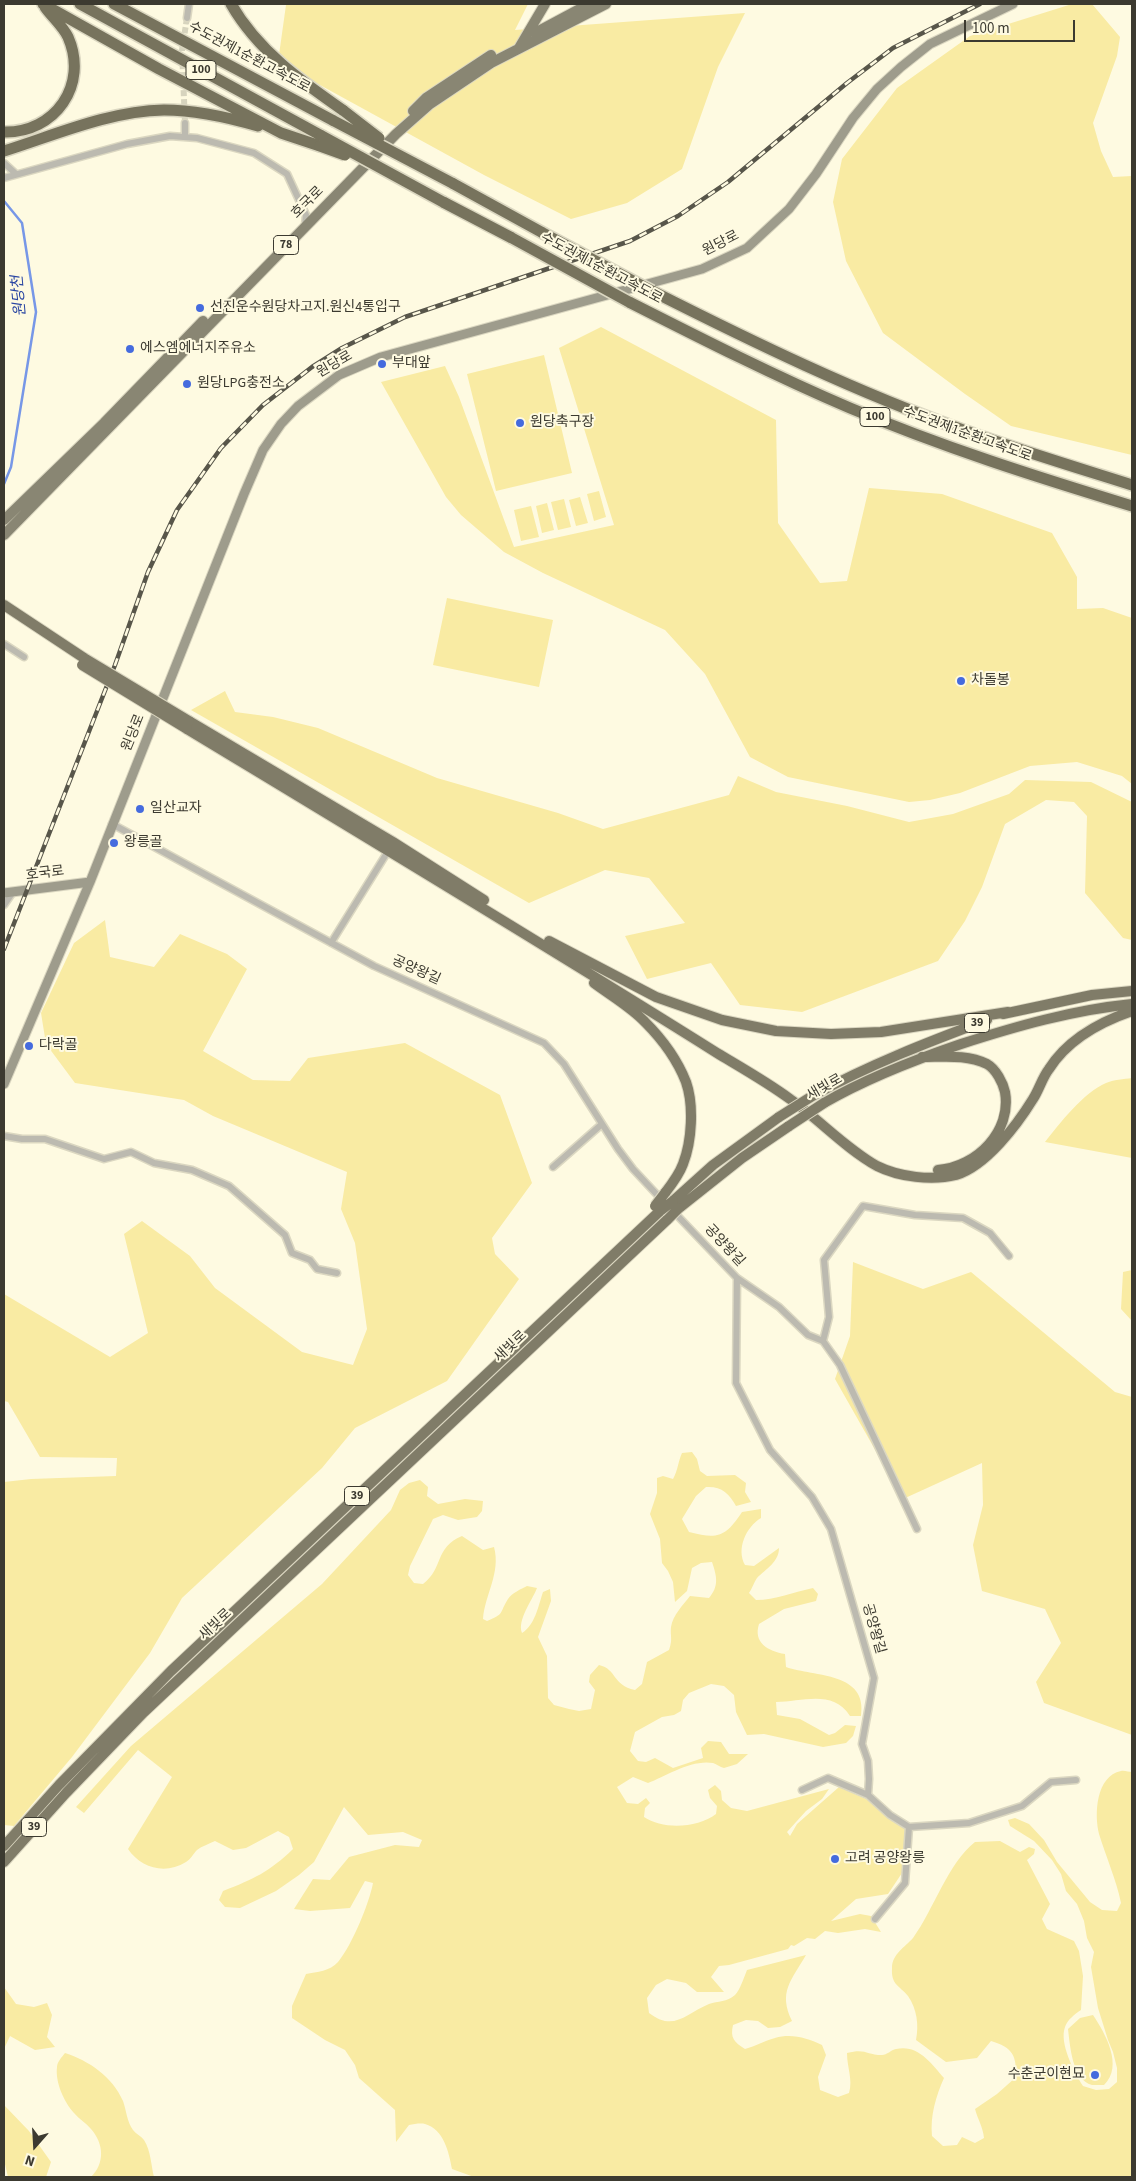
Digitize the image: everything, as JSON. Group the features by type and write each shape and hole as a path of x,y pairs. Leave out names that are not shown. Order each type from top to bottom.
{"highway":[{"path":"4,132 30,129 48,119 62,105 72,83 74,62 68,36 43,4"},
{"path":"43,4 159,69 281,133"},
{"name":"수도권제1순환고속도로","path":"80,4 321,141 379,167 629,302 771,372 852,409 997,464 1132,506"},
{"name":"수도권제1순환고속도로","path":"114,4 543,233 777,353 900,406 1036,455 1132,485"},
{"path":"231,4 271,56 288,71 406,159"},
{"path":"4,151 119,116 162,110 209,114 281,133 321,141"},
{"path":"4,605 83,661"},
{"path":"4,612 391,846 793,1095 877,1159 900,1169 919,1172 948,1170 966,1162 983,1151 996,1138 1005,1120 1007,1104 1003,1083 988,1064 964,1056 922,1057"},
{"path":"540,939 790,1099 853,1150 878,1166 907,1175 939,1177 958,1174 980,1161 995,1149 1010,1131 1032,1100 1049,1067 1077,1039 1106,1020 1132,1011"},
{"path":"540,939 656,997 722,1020 776,1031 831,1034 880,1032 1008,1012"},
{"path":"540,939 644,1021 670,1051 686,1083 690,1107 690,1135 684,1163 675,1181 672,1201"},
{"name":"새빛로","path":"4,1846 172,1686 672,1201 733,1149 814,1095 857,1072 915,1047 1008,1012 1092,995 1132,990"},
{"name":"새빛로","path":"672,1201 742,1158 824,1103 922,1057 1014,1027 1093,1008 1132,1004"},
{"name":"새빛로","path":"4,1862 63,1789 171,1671 647,1223 661,1212"}],"main road":[{"path":"519,49 545,4"},
{"name":"호국로","path":"4,520 104,423 306,215 426,98 488,57 589,4"},
{"name":"호국로","path":"4,535 305,226 396,134 430,104 491,63 606,4"},
{"name":"원당로","path":"4,1084 90,882 263,450 281,424 298,406 339,375 381,357 702,269 747,248 789,209 816,174 853,118 878,89 901,67 930,44 1013,4"},
{"name":"호국로","path":"8,893 90,882"}],"street":[{"path":"187,18 189,4"},
{"path":"185,124 185,137"},
{"path":"6,177 127,144 170,136 197,138 254,152 286,174 306,215 305,226"},
{"path":"4,163 16,174"},
{"path":"4,644 24,656"},
{"name":"공양왕길","path":"112,824 374,966 544,1043 564,1064 633,1169 737,1278 736,1383 770,1450 812,1497 831,1529 874,1678 862,1744 868,1761 868,1795"},
{"path":"331,943 391,846"},
{"path":"4,905 8,893"},
{"path":"554,1167 602,1124"},
{"path":"4,1136 22,1139 45,1138 104,1159 130,1152 154,1163 192,1170 229,1186 285,1235 292,1253 310,1260 317,1269 337,1273"},
{"path":"824,1341 829,1317 824,1260 863,1206 915,1215 964,1218 990,1232 1009,1256"},
{"path":"737,1278 779,1307 808,1335 824,1341 840,1365 918,1529"},
{"path":"802,1790 828,1778 868,1795 890,1815 909,1827 969,1823 1022,1806 1051,1782 1076,1780"},
{"path":"875,1919 905,1883 909,1827"}],"shaded area":[{"path":"283,4 528,4 515,30 745,13 718,67 682,169 627,203 571,219 484,175 278,62 286,5"},
{"path":"1072,4 1092,4 1120,37 1117,56 1093,123 1101,151 1113,177 1132,176 1132,455 1011,426 883,333 846,261 833,202 842,159 897,88 970,36"},
{"path":"601,327 776,420 778,523 820,583 847,581 869,488 942,494 1052,533 1077,577 1077,609 1103,608 1132,618 1132,784 1122,776 1077,762 1030,766 960,793 930,800 909,802 788,777 750,757 705,674 665,630 543,573 504,552 461,515 446,497 381,382 445,366 459,397 514,547 614,525 559,348"},
{"name":"원당축구장","path":"544,355 572,473 496,491 467,374"},
{"path":"599,491 606,517 594,521 587,494"},
{"path":"580,497 588,523 576,526 569,500"},
{"path":"564,499 571,527 558,530 551,502"},
{"path":"547,503 554,530 542,533 536,506"},
{"path":"531,506 539,537 521,541 514,510"},
{"path":"447,598 553,620 539,687 433,665"},
{"path":"225,691 235,712 273,717 318,728 437,778 558,813 603,829 729,795 738,776 776,792 847,806 909,822 953,814 1009,794 1025,780 1091,782 1132,802 1132,940 1123,938 1085,893 1087,816 1074,802 1046,800 1005,824 982,887 965,921 938,961 802,1012 740,1005 711,963 647,979 625,936 685,923 649,878 605,870 529,903 191,710"},
{"path":"105,920 110,957 154,967 180,934 227,954 247,969 203,1051 253,1080 290,1081 308,1058 405,1043 500,1095 532,1183 492,1238 495,1254 519,1279 447,1381 355,1428 322,1468 182,1598 150,1653 72,1757 14,1826 4,1825 4,1482 31,1479 116,1476 117,1458 40,1457 8,1402 4,1401 4,1294 110,1357 148,1333 124,1234 142,1221 190,1256 215,1288 302,1352 353,1365 367,1329 355,1243 341,1209 347,1172 213,1116 184,1100 75,1083 46,1044 41,1013 74,943"},
{"path":"1132,1078 1132,1158 1045,1142 1057,1126 1089,1093 1109,1082"},
{"path":"853,1262 923,1289 971,1272 1115,1392 1132,1397 1132,1735 1044,1703 1036,1682 1061,1643 1045,1609 982,1591 973,1545 983,1505 982,1463 903,1499 835,1379 850,1336"},
{"path":"1132,1270 1132,1321 1121,1309 1123,1272"},
{"path":"692,1452 697,1459 700,1471 707,1476 735,1475 746,1483 745,1492 751,1502 736,1506 724,1491 706,1487 696,1496 682,1519 689,1532 714,1536 725,1532 742,1512 761,1509 761,1518 751,1527 744,1539 742,1559 745,1565 754,1566 779,1548 777,1557 757,1578 749,1593 756,1600 813,1588 818,1594 816,1601 784,1609 759,1624 758,1636 760,1641 773,1651 785,1654 786,1667 824,1675 848,1684 856,1691 861,1702 861,1716 850,1716 835,1702 826,1700 806,1699 776,1702 777,1715 800,1719 829,1735 845,1725 856,1726 853,1736 846,1743 823,1747 764,1734 747,1735 736,1712 734,1695 724,1686 711,1684 689,1693 683,1700 681,1711 674,1715 662,1717 635,1732 630,1751 638,1761 646,1762 655,1758 673,1768 703,1758 701,1748 708,1741 721,1742 729,1754 748,1754 737,1764 724,1768 713,1763 697,1763 648,1783 633,1777 617,1787 627,1803 638,1804 646,1798 650,1803 645,1808 644,1817 661,1824 680,1826 709,1819 716,1814 717,1806 710,1798 708,1790 715,1785 721,1791 722,1800 731,1808 747,1811 829,1789 822,1799 806,1811 787,1832 790,1836 797,1824 839,1787 875,1803 905,1827 904,1870 888,1894 856,1899 831,1921 860,1914 871,1916 881,1932 865,1929 838,1933 825,1931 815,1939 807,1938 794,1946 791,1945 788,1949 719,1966 711,1977 724,1992 697,1992 686,1983 667,1979 656,1985 647,1998 649,2013 666,2021 679,2019 709,2004 726,2000 735,1995 747,1970 806,1955 791,1980 786,1994 788,2011 792,2021 780,2027 768,2028 758,2021 746,2020 733,2025 732,2033 736,2042 745,2049 775,2038 793,2036 805,2038 822,2045 826,2055 818,2077 820,2090 838,2097 849,2093 850,2078 847,2053 862,2051 882,2055 894,2050 911,2049 929,2061 944,2078 934,2106 932,2136 943,2146 957,2145 962,2137 975,2143 984,2138 975,2109 997,2094 1015,2078 1016,2070 1012,2053 1004,2046 991,2041 977,2058 946,2062 916,2040 917,2023 913,2006 908,1996 894,1981 892,1968 894,1959 921,1926 949,1874 965,1851 975,1842 1000,1841 1020,1852 1029,1847 1035,1849 1034,1854 1027,1860 1050,1904 1042,1919 1047,1929 1074,1941 1079,1951 1083,1976 1081,2010 1069,2020 1065,2027 1064,2041 1066,2049 1083,2086 1096,2090 1109,2089 1117,2082 1117,2068 1098,2008 1091,1967 1094,1952 1087,1938 1084,1921 1077,1904 1066,1891 1061,1874 1052,1860 1034,1841 1010,1826 1008,1820 1015,1818 1029,1824 1044,1840 1057,1862 1090,1902 1102,1910 1117,1911 1121,1903 1097,1826 1097,1807 1106,1780 1113,1774 1121,1771 1132,1772 1132,2177 474,2177 452,2169 441,2136 431,2127 423,2124 409,2125 396,2142 395,2110 359,2078 355,2065 345,2050 325,2040 292,2018 292,2006 306,1974 323,1971 331,1967 338,1962 349,1945 368,1902 373,1883 365,1881 350,1908 310,1911 294,1909 313,1879 330,1880 349,1857 395,1845 419,1847 422,1840 403,1832 368,1835 344,1807 314,1862 299,1875 276,1891 240,1908 225,1907 219,1900 223,1891 252,1879 276,1864 293,1849 289,1837 278,1831 246,1848 233,1850 215,1841 197,1850 188,1861 170,1868 154,1868 140,1861 128,1849 172,1777 138,1750 84,1813 76,1807 131,1746 322,1584 391,1510 400,1490 409,1483 420,1480 428,1487 427,1496 438,1504 465,1499 483,1501 482,1511 477,1517 458,1520 443,1515 433,1519 410,1566 408,1575 414,1583 423,1584 430,1578 447,1546 462,1536 483,1550 494,1547 496,1566 483,1619 487,1621 499,1615 510,1597 519,1590 527,1586 537,1588 523,1616 522,1633 533,1620 543,1592 550,1589 551,1601 538,1637 547,1656 548,1698 554,1705 579,1711 591,1709 595,1690 589,1682 590,1675 599,1665 609,1670 622,1685 635,1690 642,1684 647,1662 669,1650 672,1623 681,1607 690,1596 709,1598 716,1585 712,1562 701,1563 692,1568 687,1591 675,1602 673,1582 662,1563 660,1539 650,1514 657,1493 657,1478 663,1476 673,1479 682,1453"},
{"path":"4,1987 16,2004 34,2007 47,2003 52,2015 47,2037 55,2047 35,2050 10,2036 4,2049"},
{"path":"1093,2015 1107,2040 1112,2059 1110,2077 1104,2085 1092,2085 1085,2082 1080,2076 1073,2061 1070,2044 1068,2029 1080,2018"},
{"path":"65,2053 91,2065 113,2084 123,2101 131,2127 146,2144 154,2177 91,2177 96,2172 101,2160 100,2147 95,2135 70,2108 61,2092 57,2079 57,2067"},
{"path":"4,2105 29,2131 51,2162 46,2177 8,2177 4,2160"}],"waterway":[{"name":"원당천","path":"4,201 22,223 36,312 11,467 4,484"}],"tunnel":[{"path":"185,123 182,50 187,18"}],"railway":[{"path":"4,949 115,665 148,572 177,510 221,448 263,405 312,367 342,348 405,317 630,241 678,216 728,182 847,83 893,48 980,4"}],"place":[{"name":"선진운수원당차고지.원신4통입구","path":"200,308"},
{"name":"에스엠에너지주유소","path":"130,349"},
{"name":"부대앞","path":"382,364"},
{"name":"원당LPG충전소","path":"187,384"},
{"name":"원당축구장","path":"520,423"},
{"name":"차돌봉","path":"961,681"},
{"name":"일산교자","path":"140,809"},
{"name":"왕릉골","path":"114,843"},
{"name":"다락골","path":"29,1046"},
{"name":"고려 공양왕릉","path":"835,1859"},
{"name":"수춘군이현묘","path":"1095,2075"}]}
